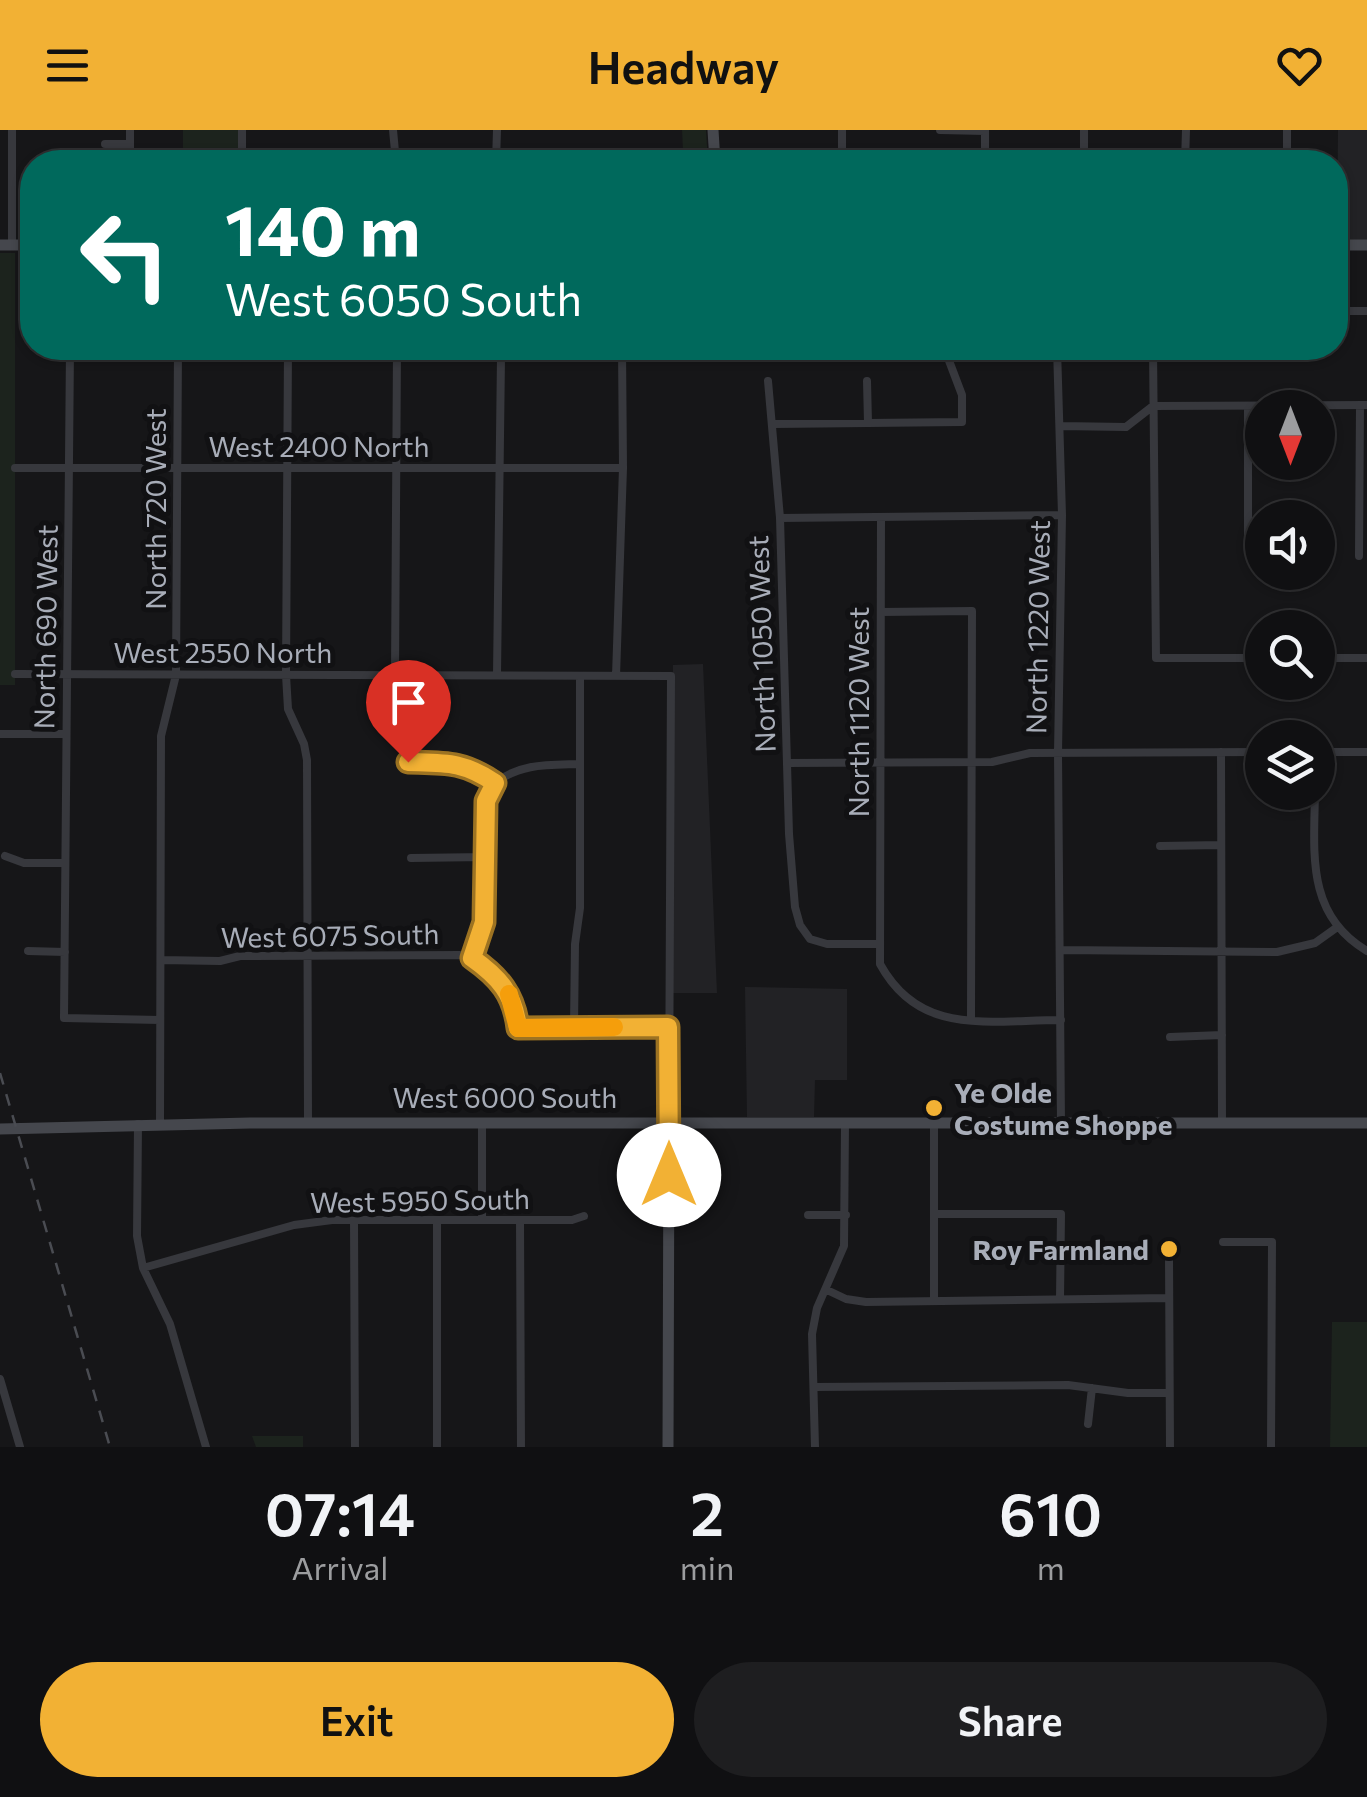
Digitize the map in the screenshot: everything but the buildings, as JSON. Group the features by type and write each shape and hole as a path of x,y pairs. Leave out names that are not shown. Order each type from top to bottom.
{"street":[{"path":"6,246 12,130"},
{"path":"130,130 130,150"},
{"path":"940,130 986,131"},
{"path":"105,144 130,144"},
{"path":"0,148 12,148"},
{"name":"North 690 West","path":"70,360 64,1018 160,1020"},
{"name":"North 720 West","path":"160,1123 161,736 176,675 178,360"},
{"path":"288,360 286,675 288,709 307,760 308,1123"},
{"path":"395,675 397,360"},
{"path":"497,675 501,360"},
{"path":"616,676 623,468 622,360"},
{"path":"774,424 962,422 962,395 949,360"},
{"name":"North 1220 West","path":"1057,360 1062,515 1058,752 1060,1123"},
{"path":"1153,360 1156,658 1245,658"},
{"path":"867,380 868,423"},
{"name":"North 1050 West","path":"768,381 780,518 795,907 800,925 810,939 827,944 880,944"},
{"path":"1335,405 1363,405 1359,556"},
{"path":"1060,426 1126,427 1153,406 1245,406"},
{"name":"West 2400 North","path":"15,468 623,468"},
{"path":"780,518 1062,515"},
{"name":"North 1120 West","path":"881,517 880,964 892,985 910,1003 930,1014 971,1020"},
{"path":"880,612 972,611 971,1020 1061,1020"},
{"path":"1335,658 1367,658"},
{"name":"West 2550 North","path":"15,674 671,676 668,1027"},
{"path":"580,676 580,908 575,944 574,1028 668,1027 668,1447"},
{"path":"0,734 66,734"},
{"path":"787,763 992,762 1030,752 1245,752"},
{"path":"1221,752 1222,1123"},
{"path":"1335,752 1367,752"},
{"path":"408,762 469,767 495,783"},
{"path":"472,958 486,908 486,801 495,783 511,771 536,765 580,764"},
{"path":"1315,810 1318,890 1336,928 1367,951"},
{"path":"1160,846 1222,845"},
{"path":"5,856 24,863 65,863"},
{"path":"410,858 486,857"},
{"path":"1061,950 1298,950 1336,928"},
{"path":"28,951 65,952"},
{"name":"West 6075 South","path":"160,960 460,955 472,958 498,976 516,1012 518,1028 574,1028"},
{"path":"1170,1037 1222,1036"},
{"name":"West 6000 South","path":"0,1125 669,1121 1367,1123"},
{"path":"482,1122 482,1220"},
{"path":"815,1447 813,1322 844,1246 845,1122"},
{"path":"934,1123 934,1301"},
{"path":"138,1124 136,1236 142,1268 170,1324 206,1447"},
{"path":"934,1214 1060,1214 1060,1299"},
{"path":"808,1215 846,1215"},
{"name":"West 5950 South","path":"142,1268 294,1225 354,1220 572,1220 584,1216"},
{"path":"354,1220 354,1447"},
{"path":"438,1220 438,1447"},
{"path":"520,1220 520,1447"},
{"path":"1222,1242 1272,1242 1271,1447"},
{"path":"1169,1258 1170,1447"},
{"path":"826,1290 866,1302 1169,1298"},
{"path":"0,1379 4,1407 20,1447"},
{"path":"814,1387 1068,1385 1170,1393"},
{"path":"1088,1424 1092,1388"}],"shaded area":[{"path":"183,130 240,130 240,150 183,150"},
{"path":"682,130 706,130 707,150 683,150"},
{"path":"1338,130 1367,130 1367,240 1348,240 1348,150 1338,150"},
{"path":"0,253 15,253 15,685 0,685"},
{"path":"703,664 717,993 673,993 673,665"},
{"path":"745,987 847,989 847,1080 815,1080 814,1117 747,1117"},
{"path":"1332,1322 1367,1322 1367,1447 1330,1447"},
{"path":"252,1436 303,1436 303,1447 256,1447"}],"railway":[{"path":"0,1073 110,1447"}],"slow traffic":[{"path":"509,994 518,1028 614,1027"}],"place":[{"name":"Ye Olde Costume Shoppe","path":"934,1108"},
{"name":"Roy Farmland","path":"1169,1249"}],"route":[{"path":"408,762 469,767 495,783 486,801 486,908 472,958 498,976 508,991 518,1028 668,1027 669,1175"}]}
